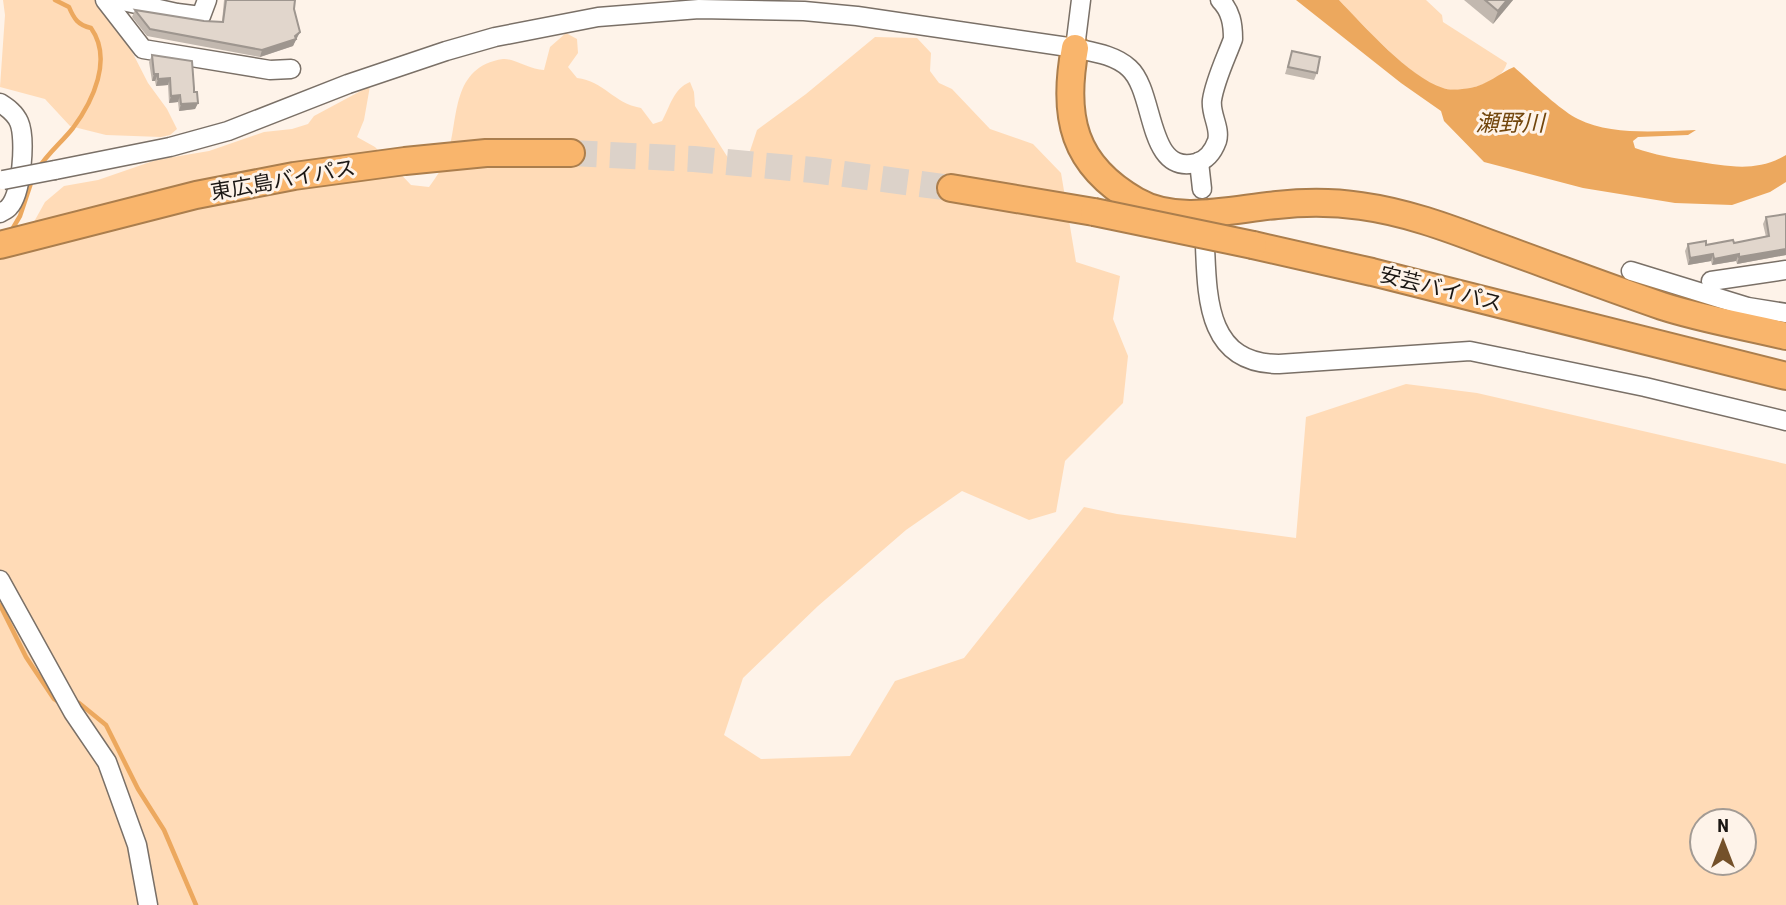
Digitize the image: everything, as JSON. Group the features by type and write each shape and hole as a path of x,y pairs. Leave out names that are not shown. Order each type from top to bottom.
{"highway":[{"path":"1075,48 1087,78 1090,132 1102,157 1122,180 1148,195 1193,202 1319,192 1389,200 1469,224 1668,297 1736,315 1786,324"},
{"path":"1075,48 1071,67 1071,105 1083,155 1100,175 1140,204 1166,212 1193,214 1280,204 1320,203 1387,209 1453,230 1665,307 1786,336"},
{"name":"東広島バイパス","path":"0,245 196,195 294,176 486,153 571,153"},
{"name":"安芸バイパス","path":"951,188 1094,212 1253,245 1372,272 1786,376"}],"street":[{"path":"105,0 143,49 270,70 290,69"},
{"path":"118,0 201,16 207,0"},
{"path":"1075,48 1081,0"},
{"path":"1,180 170,147 228,131 348,84 495,37 598,17 699,9 804,11 857,16 1075,48 1106,55 1129,68 1139,80 1157,139 1167,157 1189,164 1199,162 1212,151 1218,137 1212,113 1212,98 1233,39 1231,18 1220,0"},
{"path":"0,103 12,111 19,122 22,138 17,194 9,207 0,213"},
{"path":"1199,162 1202,189"},
{"path":"1203,219 1210,313 1215,328 1225,343 1248,360 1264,365 1279,365 1470,351 1645,387 1786,421"},
{"path":"1711,281 1786,270"},
{"path":"1631,271 1748,307 1786,313"},
{"path":"0,580 73,712 107,762 137,845 148,905"}],"shaded area":[{"path":"3,0 95,0 128,44 148,83 167,109 177,129 170,135 161,137 106,135 70,126 45,99 0,87 5,15"},
{"path":"1339,0 1426,0 1442,15 1443,22 1507,63 1498,76 1480,85 1456,90 1434,85 1405,65"},
{"path":"566,33 577,39 578,53 568,67 577,78 594,83 623,102 641,108 653,124 662,121 676,94 690,82 695,106 730,161 748,157 757,130 875,37 917,38 931,53 930,71 939,83 952,89 990,129 1033,144 1061,173 1076,262 1120,276 1113,319 1128,356 1123,403 1065,461 1056,512 1029,520 962,491 906,530 818,606 743,678 724,735 761,759 850,756 895,681 964,658 1084,507 1117,514 1296,538 1306,417 1406,384 1477,393 1786,464 1786,905 0,905 0,259 30,229 45,202 64,186 98,180 156,160 209,151 264,132 308,124 314,116 370,86 364,120 357,137 375,147 411,185 429,187 447,158 460,96 474,72 486,64 503,59 544,70 550,47"}],"water":[{"name":"瀬野川","path":"1296,0 1339,0 1402,62 1443,88 1470,88 1488,82 1514,67 1563,109 1591,124 1636,131 1696,130 1688,135 1638,137 1633,141 1635,148 1671,157 1741,167 1764,164 1786,155 1786,182 1770,192 1732,205 1675,203 1583,188 1484,162 1444,121 1441,111"}],"building":[{"path":"226,0 295,0 294,9 300,32 295,36 296,39 262,50 150,29 135,10 223,22"},
{"path":"1485,0 1507,0 1498,11"},
{"path":"1292,51 1320,57 1317,73 1288,67"},
{"path":"152,55 192,61 194,92 197,92 198,103 181,104 180,95 171,96 170,78 158,79 158,74 154,74"},
{"path":"1786,214 1786,249 1739,257 1739,254 1714,259 1713,254 1690,258 1688,244 1706,241 1706,245 1733,240 1734,243 1769,236 1766,217"}],"waterway":[{"path":"38,169 80,117 93,93 100,66 97,40 91,28 80,23 69,7 55,0"},
{"path":"10,233 20,216 32,180"},
{"path":"0,605 26,657 54,699 60,703"},
{"path":"72,701 79,703 106,725 138,789 164,830 196,905"}],"tunnel":[{"path":"571,153 694,159 813,170 951,188"}]}
